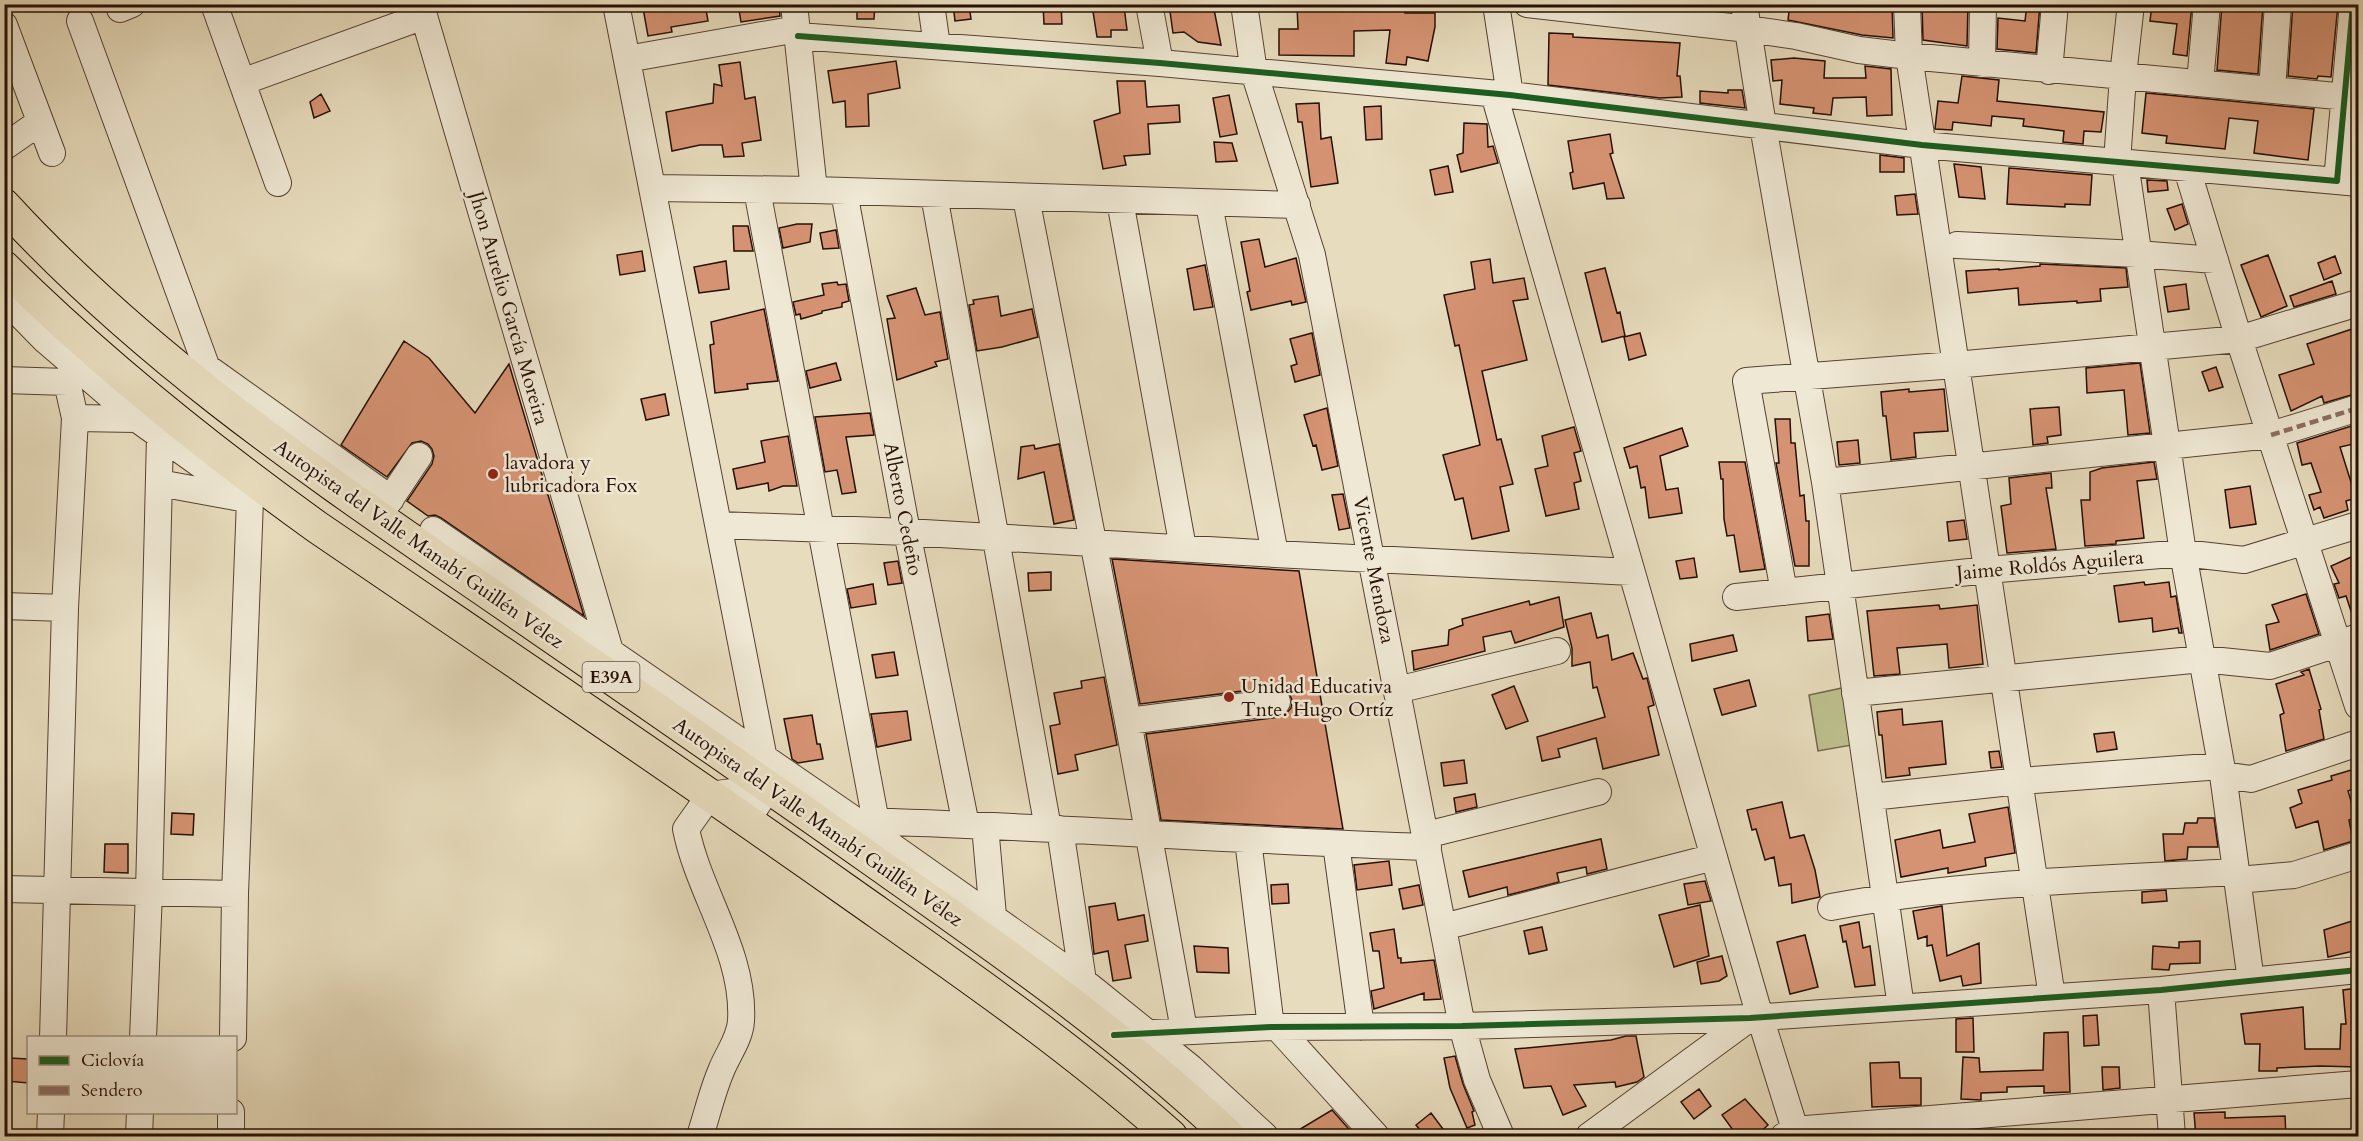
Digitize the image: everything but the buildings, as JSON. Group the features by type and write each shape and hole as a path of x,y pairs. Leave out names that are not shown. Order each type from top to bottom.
{"main road":[{"name":"Autopista del Valle Manabí Guillén Vélez","path":"4,206 87,290 152,348 219,401 385,508 767,773 1114,1035 1229,1137"},
{"name":"Autopista del Valle Manabí Guillén Vélez","path":"4,267 166,427 255,493 317,527 747,820 1028,1019 1094,1070 1170,1137"}],"street":[{"path":"214,4 278,183"},
{"path":"616,4 767,773 747,820"},
{"path":"931,4 937,46"},
{"path":"1149,4 1160,63"},
{"name":"Vicente Mendoza","path":"1244,4 1254,72 1312,255 1462,1026 1477,1080 1501,1137"},
{"path":"1496,4 1502,95 1631,572 1714,857 1755,1018 1792,1134 2358,1084"},
{"path":"1527,4 1796,36 1859,50 1909,56 2049,71 2352,97"},
{"path":"1744,4 1763,126 1826,482 1901,1007"},
{"path":"1907,4 1909,56 2052,997"},
{"path":"1982,64 1983,4"},
{"path":"2049,71 2055,4"},
{"path":"2131,4 2123,76 2121,163 2183,553 2222,770 2251,981"},
{"path":"2200,83 2207,4"},
{"path":"2272,90 2278,4"},
{"path":"627,59 796,23 937,46 1160,63 1502,95 1922,145 2348,182 2353,4"},
{"path":"242,82 423,10"},
{"name":"Jhon Aurelio García Moreira","path":"423,10 613,667"},
{"path":"80,21 219,401"},
{"path":"796,23 814,190"},
{"path":"4,25 52,153"},
{"path":"4,147 40,122"},
{"path":"2187,169 2306,542 2349,641 2358,706"},
{"path":"653,188 814,190 1297,205"},
{"path":"756,190 819,528 870,827"},
{"name":"Alberto Cedeño","path":"844,192 907,532 976,825 996,947"},
{"path":"934,195 977,439 1083,981"},
{"path":"1026,198 1128,721 1184,1030"},
{"path":"1120,201 1184,548"},
{"path":"1209,204 1275,554"},
{"path":"1957,245 2215,260"},
{"path":"4,298 45,340 137,419"},
{"path":"1784,592 1746,381 1808,378 2240,339 2358,303"},
{"path":"205,365 385,508 419,456"},
{"path":"4,380 66,382 75,418 65,608 53,1036"},
{"path":"1826,482 2271,435 2358,408"},
{"path":"75,418 137,419 166,427 159,483 143,1036"},
{"path":"159,483 255,493 235,894 232,1036"},
{"path":"720,525 907,532 1631,572"},
{"name":"Jaime Roldós Aguilera","path":"1736,597 1988,570 2183,553 2244,560 2358,525"},
{"path":"433,530 613,667"},
{"path":"4,606 65,608"},
{"path":"1855,693 2202,659 2270,666 2349,641"},
{"path":"1397,690 1557,651"},
{"path":"1128,721 1277,702"},
{"path":"1871,797 2020,781 2222,770 2251,779 2358,743"},
{"path":"700,1137 721,1069 731,1052 741,1023 740,992 735,967 694,860 686,829 710,795 767,773 870,827 1027,940 1149,1032 1265,1137"},
{"path":"870,827 976,825 1054,828 1149,836 1336,844 1427,841 1598,792"},
{"path":"1248,840 1274,1027 1376,1137"},
{"path":"1336,844 1360,1028"},
{"path":"1831,907 1886,897 2036,883 2294,875 2358,855"},
{"path":"1443,927 1714,857"},
{"path":"4,888 235,894"},
{"path":"1027,940 1075,934"},
{"path":"1114,1035 1274,1027 1360,1028 1755,1018 2161,990 2358,970"},
{"path":"2161,990 2172,1137"},
{"path":"1589,1137 1755,1018"},
{"path":"50,1137 51,1114"},
{"path":"139,1137 140,1114"},
{"path":"231,1114 231,1137"}],"green space":[{"path":"1842,688 1852,745 1818,751 1809,695"}],"marked path":[{"path":"2271,435 2358,408"}],"cycle path":[{"path":"798,36 1160,63 1510,95 1922,145 2337,181 2353,4"},
{"path":"1114,1035 1271,1027 1462,1026 1750,1018 2161,990 2358,970"}],"place":[{"name":"lavadora y lubricadora Fox","path":"493,474"},
{"name":"Unidad Educativa Tnte. Hugo Ortíz","path":"1229,697"}]}
